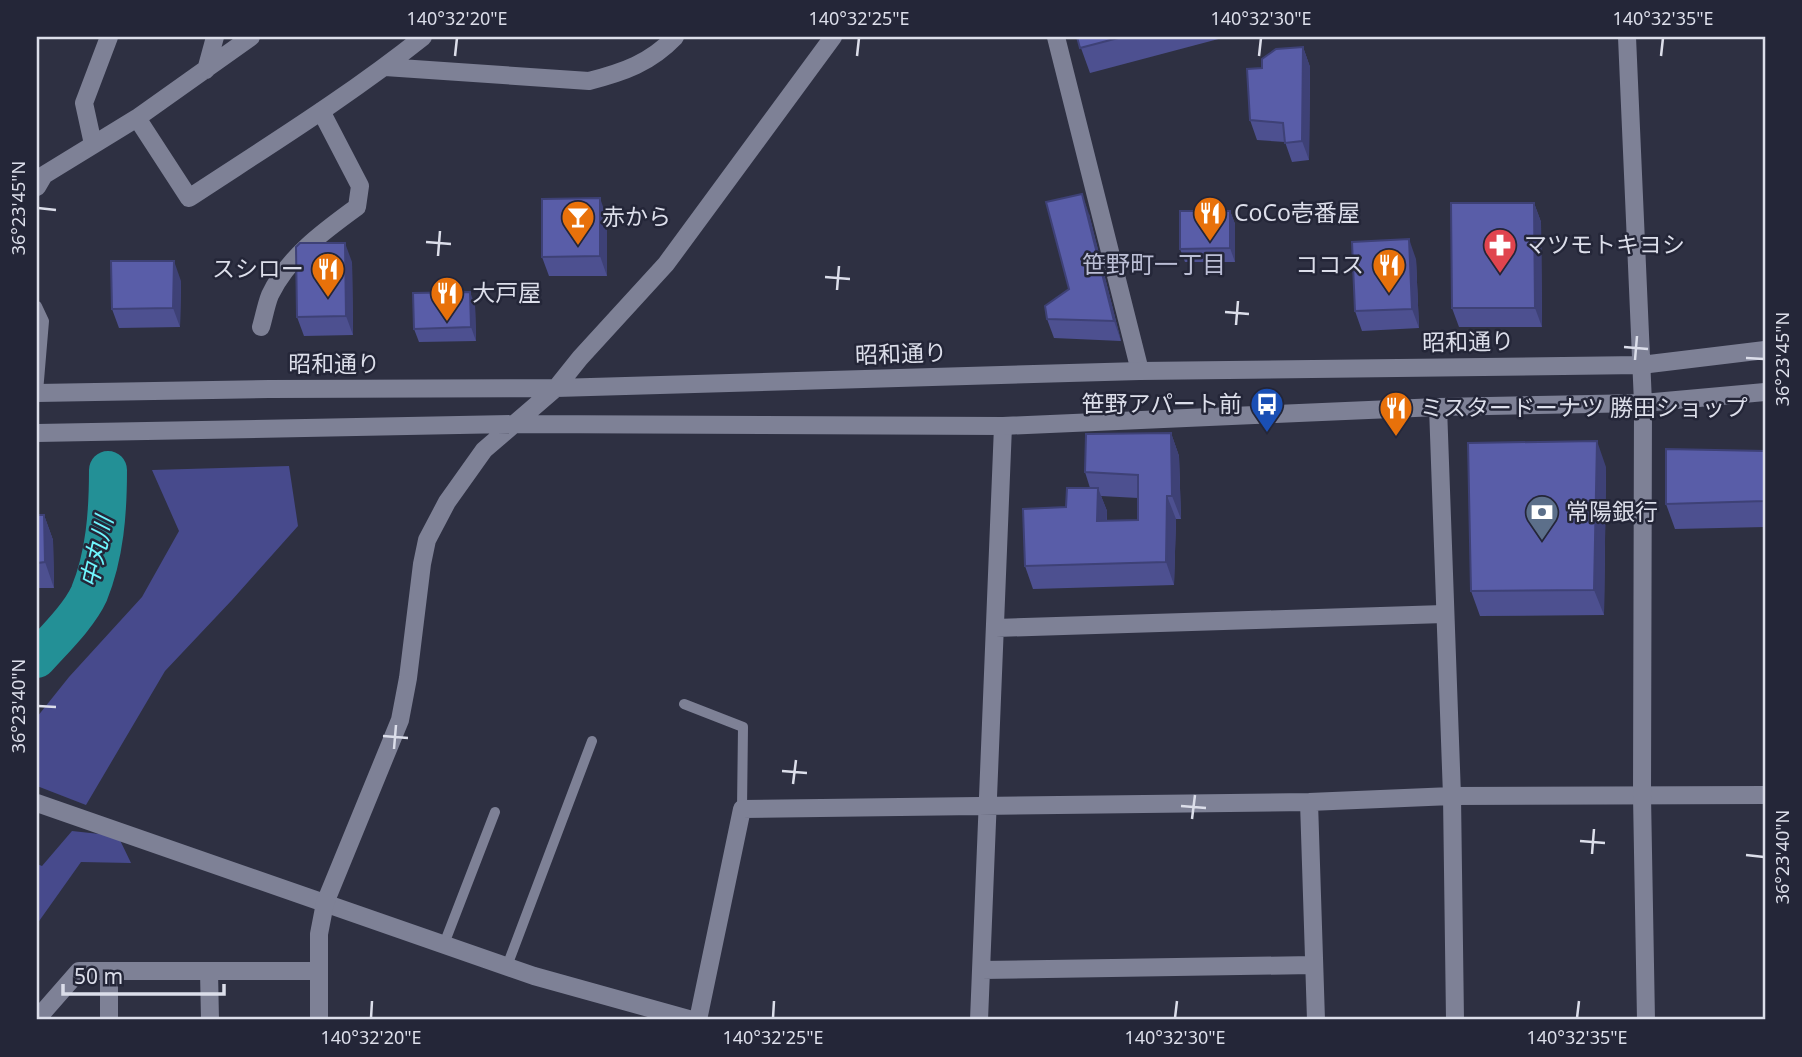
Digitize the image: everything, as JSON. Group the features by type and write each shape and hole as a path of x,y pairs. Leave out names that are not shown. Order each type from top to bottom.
{"street":[{"path":"93,144 84,103 109,37"},
{"path":"206,71 215,37"},
{"path":"39,176 138,118 251,37"},
{"path":"138,118 189,198 385,67 423,37"},
{"path":"385,67 589,81 618,74 660,53 675,37"},
{"path":"319,1020 319,934 325,903 400,720 427,540 447,502 484,450 556,388 666,264 833,37"},
{"path":"1056,37 1140,371"},
{"path":"1627,37 1643,403 1646,1020"},
{"path":"261,327 270,295 291,264 318,236 357,206 360,186 321,111"},
{"name":"昭和通り","path":"37,393 556,388 1140,371 1641,365 1765,350"},
{"path":"37,433 516,424 1003,426 1438,407 1643,403 1765,392"},
{"path":"1438,407 1452,796 1455,1020"},
{"path":"979,1020 1003,426"},
{"path":"996,628 1444,614"},
{"path":"698,1020 741,808 1309,802 1452,796 1765,795"},
{"path":"1309,802 1316,1020"},
{"path":"37,803 534,976 692,1020"},
{"path":"981,970 1313,965"},
{"path":"37,1019 79,971 318,971"},
{"path":"108,971 109,1020"},
{"path":"209,971 209,1020"}],"lane":[{"path":"37,306 44,321 37,393"},
{"path":"684,704 743,727 741,808"},
{"path":"507,966 592,741"},
{"path":"444,944 495,812"}],"shaded area":[{"path":"289,466 298,526 165,671 86,805 37,786 37,717 69,677 142,597 179,531 152,470"},
{"path":"72,831 118,836 131,863 81,862 37,924 37,864 42,866"}],"building":[{"path":"1077,37 1122,37 1080,48"},
{"path":"1303,47 1302,141 1285,143 1283,123 1250,120 1247,69 1262,68 1262,59 1276,49"},
{"path":"1082,194 1114,321 1047,319 1045,306 1069,289 1046,202"},
{"path":"600,198 600,256 542,257 542,199"},
{"name":"マツモトキヨシ","path":"1451,203 1534,203 1535,308 1452,308"},
{"path":"1180,211 1230,211 1230,248 1180,249"},
{"name":"ココス","path":"1409,239 1412,309 1355,311 1352,242"},
{"name":"スシロー","path":"300,243 345,243 346,316 297,317 296,247"},
{"path":"111,261 174,261 173,308 112,309"},
{"path":"470,292 471,327 414,329 413,293"},
{"path":"1171,433 1172,496 1167,496 1166,562 1025,566 1023,509 1066,507 1067,488 1098,488 1097,521 1138,520 1138,475 1085,472 1086,434"},
{"name":"常陽銀行","path":"1597,441 1594,590 1471,591 1468,443"},
{"path":"1666,449 1765,451 1765,501 1666,504"},
{"path":"37,515 44,515 45,562 37,563"}],"waterway":[{"name":"中丸川","path":"37,659 72,619 89,594 99,564 104,533 108,470"}],"place":[{"name":"CoCo壱番屋","path":"1210,243"},
{"name":"赤から","path":"578,247"},
{"name":"マツモトキヨシ","path":"1500,275"},
{"name":"ココス","path":"1389,295"},
{"name":"スシロー","path":"328,299"},
{"name":"大戸屋","path":"447,323"},
{"name":"笹野アパート前","path":"1267,434"},
{"name":"ミスタードーナツ 勝田ショップ","path":"1396,438"},
{"name":"常陽銀行","path":"1542,542"}],"district":[{"name":"笹野町一丁目","path":"1154,265"}]}
